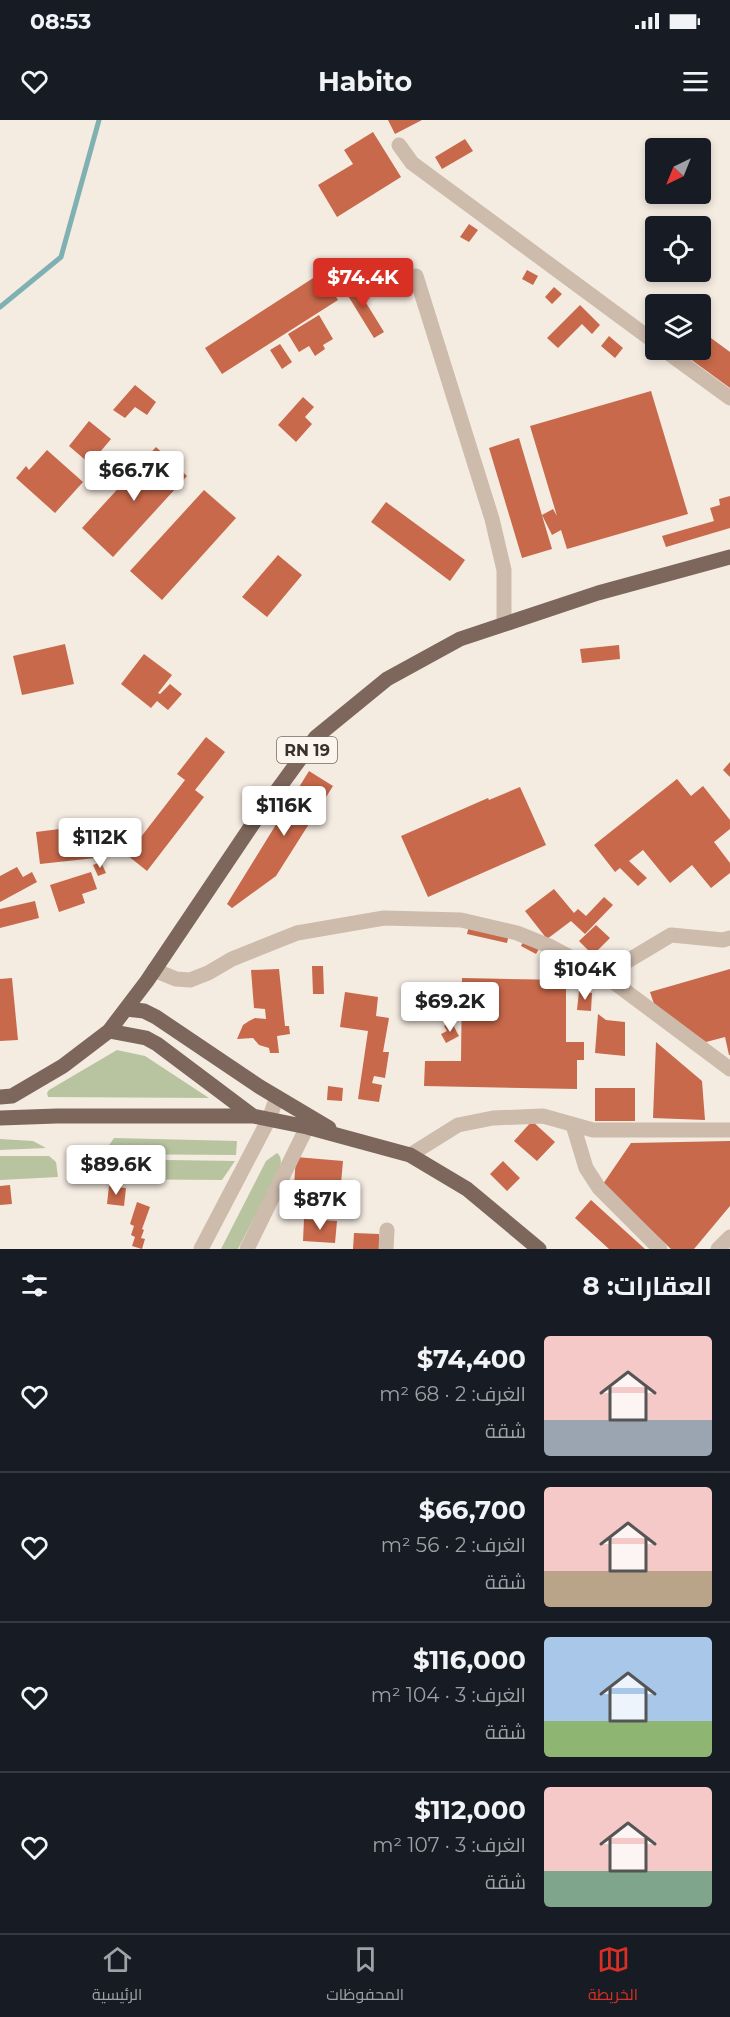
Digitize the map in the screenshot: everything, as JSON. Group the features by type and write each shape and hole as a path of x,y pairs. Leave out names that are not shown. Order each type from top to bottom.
{"main road":[{"name":"RN 19","path":"0,1097 12,1096 63,1066 109,1031 316,737 387,679 460,639 598,593 730,557"},
{"path":"126,1009 144,1011 156,1017 277,1097 350,1140"},
{"path":"109,1031 146,1038 157,1044 253,1116"},
{"path":"0,1118 253,1116 307,1127 410,1155 467,1189 539,1249"}],"street":[{"path":"399,145 412,163 645,335"},
{"path":"416,276 492,519 504,570 504,624"},
{"path":"678,360 730,398"},
{"path":"154,970 176,979 190,980 208,973 231,959 297,933 384,918 461,920 517,933 549,946 604,975 730,1069"},
{"path":"604,975 671,935 723,940 730,938"},
{"path":"201,1249 269,1119 277,1097"},
{"path":"410,1155 458,1125 484,1120 543,1116 593,1130 730,1130"},
{"path":"573,1125 586,1168 599,1188 660,1249"},
{"path":"247,1249 307,1127"},
{"path":"386,1249 387,1230"},
{"path":"718,1249 730,1238"}],"green space":[{"path":"117,1050 145,1056 209,1098 48,1097 49,1090"},
{"path":"114,1138 237,1141 236,1155 103,1154"},
{"path":"0,1139 33,1141 46,1148 0,1150"},
{"path":"277,1153 281,1162 278,1172 238,1249 221,1249 266,1161"},
{"path":"0,1156 49,1156 56,1162 58,1177 0,1180"},
{"path":"101,1159 235,1161 222,1180 92,1179"}],"building":[{"path":"388,120 422,120 395,134"},
{"path":"373,132 401,177 337,217 318,185 353,164 344,150"},
{"path":"465,139 473,151 442,169 435,157"},
{"path":"469,224 478,230 469,242 460,237"},
{"path":"527,270 538,276 533,285 522,279"},
{"path":"321,273 338,300 222,374 205,348"},
{"path":"352,280 384,332 374,338 342,286"},
{"path":"554,287 562,294 552,304 545,297"},
{"path":"580,305 600,325 592,334 582,324 558,348 547,338"},
{"path":"319,315 333,339 323,345 325,349 315,356 309,346 299,352 288,334"},
{"path":"609,336 623,348 615,358 601,346"},
{"path":"711,338 730,352 730,388 692,360 711,360"},
{"path":"280,344 292,362 282,369 270,350"},
{"path":"135,385 156,402 147,415 135,407 125,418 113,410"},
{"path":"651,391 688,514 567,549 561,530 552,535 542,515 553,509 557,516 530,426"},
{"path":"303,397 314,407 305,417 312,424 296,442 278,425"},
{"path":"89,421 111,439 90,464 69,446"},
{"path":"519,438 552,549 522,558 489,448"},
{"path":"156,447 187,476 113,557 82,528"},
{"path":"47,450 83,482 55,513 16,478 26,466 29,470"},
{"path":"204,490 236,518 162,600 130,571"},
{"path":"730,496 730,528 666,547 662,536 714,521 710,508 720,505 719,499"},
{"path":"386,502 465,560 450,581 371,522"},
{"path":"278,555 302,575 267,617 242,597"},
{"path":"65,644 74,684 22,695 13,656"},
{"path":"619,645 620,659 582,663 580,649"},
{"path":"144,654 172,675 158,693 160,694 170,684 182,694 168,710 157,701 151,708 121,684"},
{"path":"206,737 225,752 195,790 204,797 147,871 127,855 185,780 177,774"},
{"path":"730,762 730,777 723,770"},
{"path":"309,771 333,786 276,876 232,908 227,904"},
{"path":"677,779 691,796 703,786 730,820 730,829 714,842 730,863 730,873 711,888 692,865 670,883 643,850 629,861 647,878 638,886 620,868 615,872 594,845"},
{"path":"520,787 546,845 428,897 401,836 488,798 489,800"},
{"path":"91,825 95,858 40,864 36,832"},
{"path":"101,862 106,873 98,876 93,865"},
{"path":"17,867 23,877 32,872 37,882 0,902 0,876"},
{"path":"91,872 97,889 82,894 85,903 59,912 50,885"},
{"path":"554,889 574,913 578,909 586,916 604,897 613,905 585,934 571,921 547,939 525,911"},
{"path":"35,901 39,918 0,928 0,909"},
{"path":"470,921 510,929 507,943 467,934"},
{"path":"596,925 610,938 593,955 579,941"},
{"path":"526,936 542,944 536,954 521,946"},
{"path":"312,966 323,966 324,994 313,994"},
{"path":"279,969 285,1026 289,1026 290,1034 277,1036 279,1053 270,1053 269,1048 259,1045 253,1038 237,1039 243,1025 255,1018 266,1019 265,1009 254,1008 251,970"},
{"path":"730,969 729,1055 725,1037 706,1042 656,1010 650,992"},
{"path":"12,978 18,1040 0,1041 0,979"},
{"path":"462,978 566,980 566,1042 584,1042 584,1060 577,1060 577,1089 424,1086 425,1061 461,1061"},
{"path":"579,991 592,993 591,1011 577,1010"},
{"path":"345,992 378,997 376,1016 389,1018 383,1052 389,1052 385,1078 374,1076 372,1083 382,1085 379,1102 358,1099 368,1031 340,1027"},
{"path":"598,1014 606,1020 625,1022 625,1056 595,1053"},
{"path":"451,1021 459,1036 446,1043 441,1034 447,1031 444,1026"},
{"path":"656,1042 702,1081 705,1120 653,1118"},
{"path":"328,1086 343,1088 342,1101 327,1100"},
{"path":"595,1088 635,1088 635,1121 595,1121"},
{"path":"532,1121 555,1142 537,1161 514,1141"},
{"path":"730,1141 730,1206 694,1249 671,1249 603,1184 631,1143"},
{"path":"296,1157 343,1161 338,1217 285,1213 288,1184 294,1185"},
{"path":"503,1161 520,1178 507,1191 490,1174"},
{"path":"10,1185 12,1204 0,1205 0,1186"},
{"path":"109,1186 126,1188 124,1206 107,1204"},
{"path":"591,1200 645,1249 609,1249 575,1218"},
{"path":"137,1202 150,1207 142,1229 144,1230 141,1238 145,1239 142,1249 132,1246 135,1237 131,1235 134,1226 130,1224"},
{"path":"304,1219 337,1221 335,1243 303,1241"},
{"path":"354,1233 379,1234 379,1249 353,1249"}],"waterway":[{"path":"0,307 61,257 99,120"}]}
